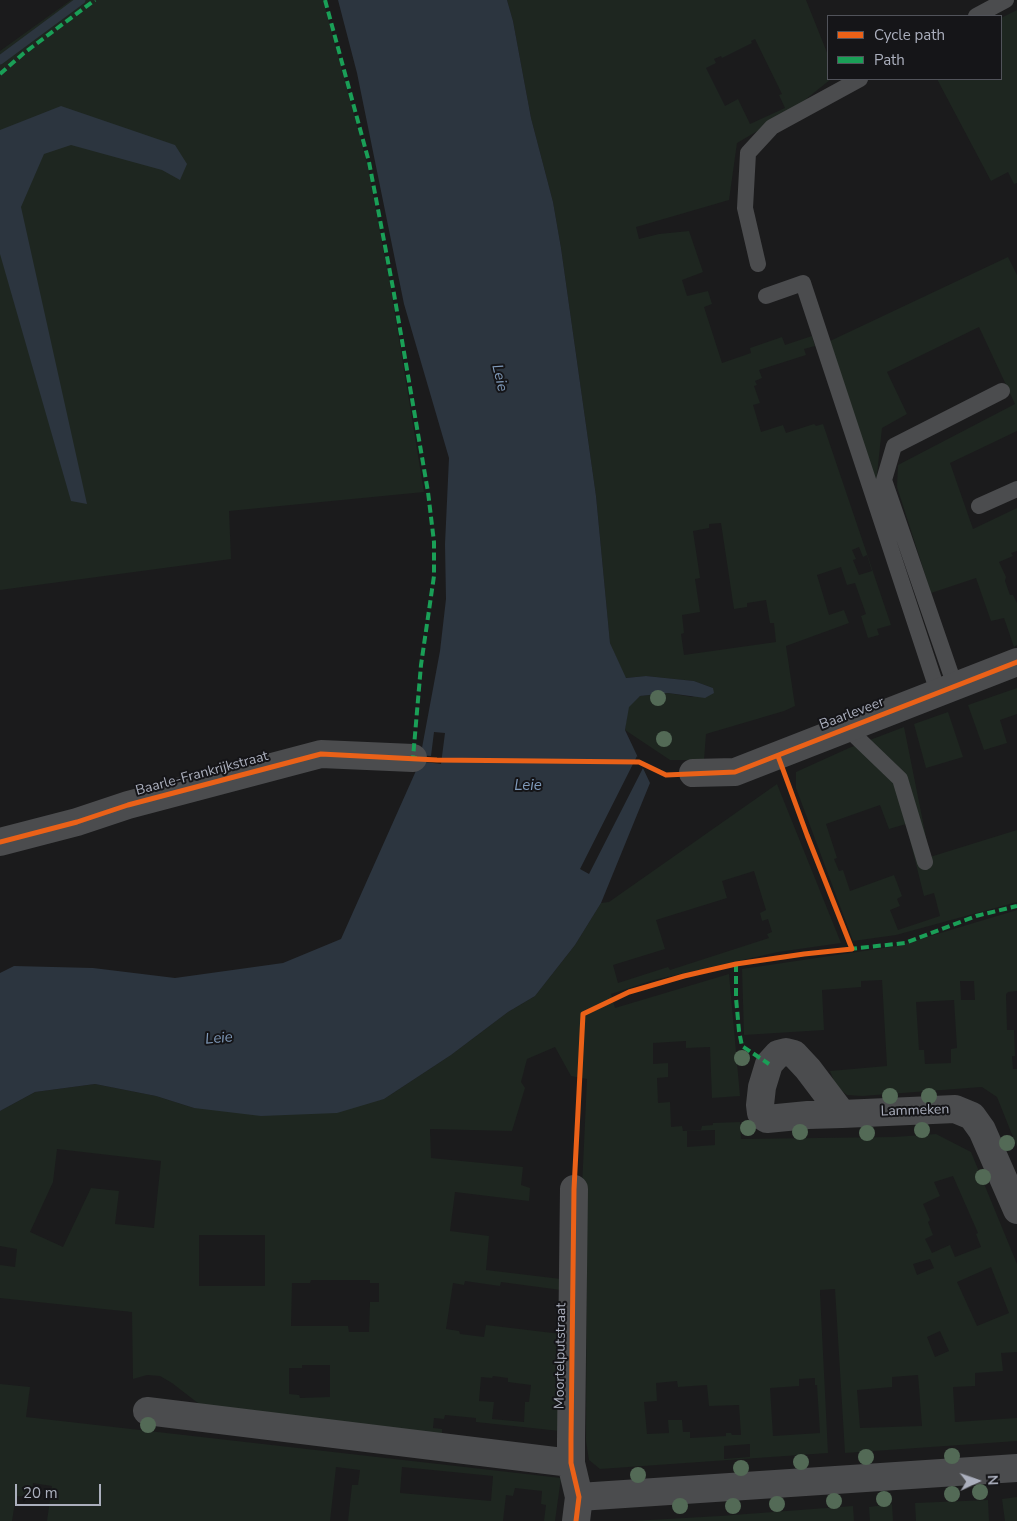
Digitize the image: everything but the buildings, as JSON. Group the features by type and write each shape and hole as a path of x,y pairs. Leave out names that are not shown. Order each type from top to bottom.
{"street":[{"name":"Baarleveer","path":"693,773 734,772 1017,662"},
{"name":"Baarle-Frankrijkstraat","path":"0,842 77,822 128,805 321,754 413,758"},
{"name":"Lammeken","path":"842,1114 955,1109 972,1116 982,1130 1017,1210"},
{"name":"Moortelputstraat","path":"574,1189 571,1463 578,1509 1017,1468"},
{"path":"147,1411 571,1463"}],"lane":[{"path":"978,15 1006,0"},
{"path":"758,264 745,208 748,153 772,126 858,80"},
{"path":"766,296 804,283 946,689"},
{"path":"946,689 884,480 894,446 1002,391"},
{"path":"979,506 1017,489"},
{"path":"847,728 900,779 926,862"}],"shaded area":[{"path":"71,0 323,0 367,163 391,290 424,492 229,511 231,559 0,590 0,51"},
{"path":"507,0 806,0 827,52 827,80 830,80 790,112 737,143 729,200 636,227 639,239 659,234 689,231 703,272 682,280 687,296 708,291 712,304 704,307 722,363 751,353 750,348 782,337 785,345 812,336 815,346 804,349 806,355 759,370 762,378 755,381 757,385 754,386 760,403 753,405 761,432 783,425 786,433 814,424 816,426 823,424 891,625 877,629 879,635 868,638 861,616 866,614 855,583 847,585 841,567 817,575 829,615 844,610 849,623 786,646 795,706 706,734 704,760 670,760 625,730 628,707 640,696 668,693 692,697 713,688 694,681 646,676 625,678 610,643 596,496 561,248 553,202 531,118 513,21","holes":["755,39 782,94 779,95 785,108 750,124 738,99 725,106 706,68 716,63 714,59 721,56 722,58 752,43 751,41","721,523 734,609 747,607 747,603 766,600 770,623 774,623 776,642 684,655 681,634 684,633 682,615 700,612 695,579 700,578 693,531 709,528 709,524","859,547 863,557 867,555 872,571 859,575 853,560 856,559 852,550"]},
{"path":"1017,10 1017,183 1014,184 1008,172 991,181 938,80 1002,80 1002,18"},
{"path":"1008,257 1017,275 1017,431 950,463 973,529 1017,508 1017,551 1011,553 1013,556 999,562 1006,577 1005,581 1010,595 1013,595 1017,603 1017,645 1014,647 1004,618 991,621 976,578 931,593 897,487 898,465 1015,404 979,327 887,372 907,414 882,428 876,484 830,341"},
{"path":"1017,688 1017,714 1000,720 1007,743 984,750 968,705"},
{"path":"948,712 963,757 926,768 914,724"},
{"path":"904,727 930,857 1017,830 1017,902 896,935 853,941 796,788 796,772 849,748","holes":["880,805 889,829 906,824 924,896 934,893 940,916 898,930 890,910 900,906 897,899 902,896 894,875 850,891 843,870 839,871 834,859 837,858 826,824"]},
{"path":"777,784 841,943 778,952 654,980 611,994 615,1008 729,974 740,1096 712,1098 710,1047 686,1048 686,1041 653,1043 653,1064 668,1063 668,1077 657,1078 658,1103 670,1102 671,1127 682,1126 683,1131 701,1130 702,1126 713,1125 713,1123 740,1122 741,1139 894,1137 936,1134 971,1152 1017,1264 1017,1352 1001,1353 1003,1371 975,1373 975,1386 953,1387 955,1422 1017,1418 1017,1441 845,1453 835,1289 820,1290 828,1453 600,1469 589,1460 586,1441 587,1204 582,1187 587,1079 571,1076 555,1047 527,1059 521,1082 525,1088 512,1131 430,1129 431,1158 523,1167 521,1185 530,1188 529,1201 455,1192 450,1231 489,1236 486,1270 561,1279 561,1290 501,1282 500,1286 465,1281 464,1285 453,1283 446,1329 459,1331 460,1334 484,1337 486,1325 561,1334 560,1431 476,1422 476,1418 445,1415 444,1419 434,1418 433,1428 442,1429 442,1435 203,1407 160,1376 147,1375 133,1379 132,1312 0,1298 0,1265 15,1267 17,1249 0,1246 0,1111 35,1092 95,1084 156,1096 194,1108 384,1099 451,1055 508,1012 535,996 575,945 601,903 609,902","holes":["754,871 766,910 760,913 762,921 768,919 772,932 767,934 769,938 670,970 668,967 618,983 613,965 665,949 656,920 727,898 722,881","715,1130 715,1145 687,1147 687,1131","57,1149 161,1161 154,1228 115,1224 119,1191 91,1188 63,1247 30,1232 53,1182","953,1176 978,1233 976,1234 981,1247 955,1257 950,1245 932,1253 925,1239 933,1235 928,1222 930,1220 923,1204 940,1196 934,1182","199,1235 265,1235 265,1286 199,1286","930,1259 934,1268 917,1275 913,1264","991,1267 1009,1313 977,1326 957,1282","311,1280 370,1280 370,1283 379,1283 379,1302 370,1302 369,1332 349,1332 348,1326 291,1326 292,1283 310,1283","940,1331 949,1351 935,1357 927,1337","302,1365 330,1365 330,1397 300,1398 299,1395 289,1394 289,1368 302,1368","918,1375 922,1426 860,1428 857,1390 892,1387 892,1377","481,1377 508,1378 508,1382 531,1385 529,1402 525,1402 524,1422 492,1419 494,1402 479,1401","815,1378 820,1433 773,1436 770,1388 799,1386 799,1379","677,1381 678,1387 707,1385 709,1406 739,1405 741,1435 726,1433 726,1436 690,1438 690,1432 683,1432 682,1420 668,1420 669,1433 647,1434 644,1402 657,1401 656,1383","750,1444 750,1457 724,1459 724,1446"]},
{"path":"1017,910 1017,991 1006,994 1007,1030 1014,1030 1015,1056 1012,1056 1013,1069 1017,1069 1017,1147 997,1097 982,1087 862,1096 847,1095 836,1086 830,1071 887,1066 882,980 861,981 861,987 822,990 824,1030 744,1035 742,969 897,946","holes":["960,981 974,981 975,1000 961,1000","954,1000 957,1048 951,1049 951,1063 925,1064 924,1050 919,1050 916,1002"]},
{"path":"0,1384 30,1387 26,1417 561,1478 555,1521 544,1521 546,1505 541,1504 542,1491 515,1488 513,1496 506,1495 503,1521 348,1521 352,1485 358,1485 360,1470 336,1467 330,1521 47,1521 52,1486 33,1483 31,1497 16,1496 12,1521 0,1521","holes":["402,1467 493,1476 491,1501 400,1493"]},
{"path":"1017,1497 1017,1521 1005,1521 1002,1499"},
{"path":"988,1500 989,1521 916,1521 915,1503"},
{"path":"892,1504 893,1521 870,1521 869,1507"},
{"path":"853,1506 854,1521 632,1521 720,1516"}],"water":[{"name":"Leie","path":"338,0 507,0 513,21 531,118 553,202 561,248 596,496 610,643 626,678 646,676 694,681 713,688 714,693 705,698 668,693 640,696 629,707 625,730 650,783 601,903 575,945 535,996 508,1012 451,1055 384,1099 337,1113 261,1116 194,1108 156,1096 95,1084 35,1092 0,1111 0,973 14,966 93,968 175,978 283,963 341,939 419,764 440,651 446,599 445,544 449,458 404,304 357,73"},
{"path":"61,106 175,145 187,164 180,180 162,170 71,145 44,154 21,207 87,504 71,501 0,254 0,130"}],"pier":[{"path":"434,732 445,733 441,764 417,761 418,755 431,756"},
{"path":"637,756 641,759 646,769 643,768 589,874 580,869"}],"waterway":[{"path":"0,60 81,0"}],"ferry route":[{"path":"437,760 639,762"}],"marked path":[{"path":"0,74 24,53 95,0"},
{"path":"325,0 369,162 428,492 434,542 434,576 421,665 413,758 417,758"},
{"path":"849,949 905,943 976,916 1017,906"},
{"path":"736,964 736,998 742,1046 769,1064"}],"cycle path":[{"path":"0,842 77,822 128,805 321,754 437,760 639,762 666,775 735,772 1017,662"},
{"path":"576,1521 579,1497 571,1463 574,1189 583,1014 629,992 684,976 736,964 852,949 778,756"}]}
